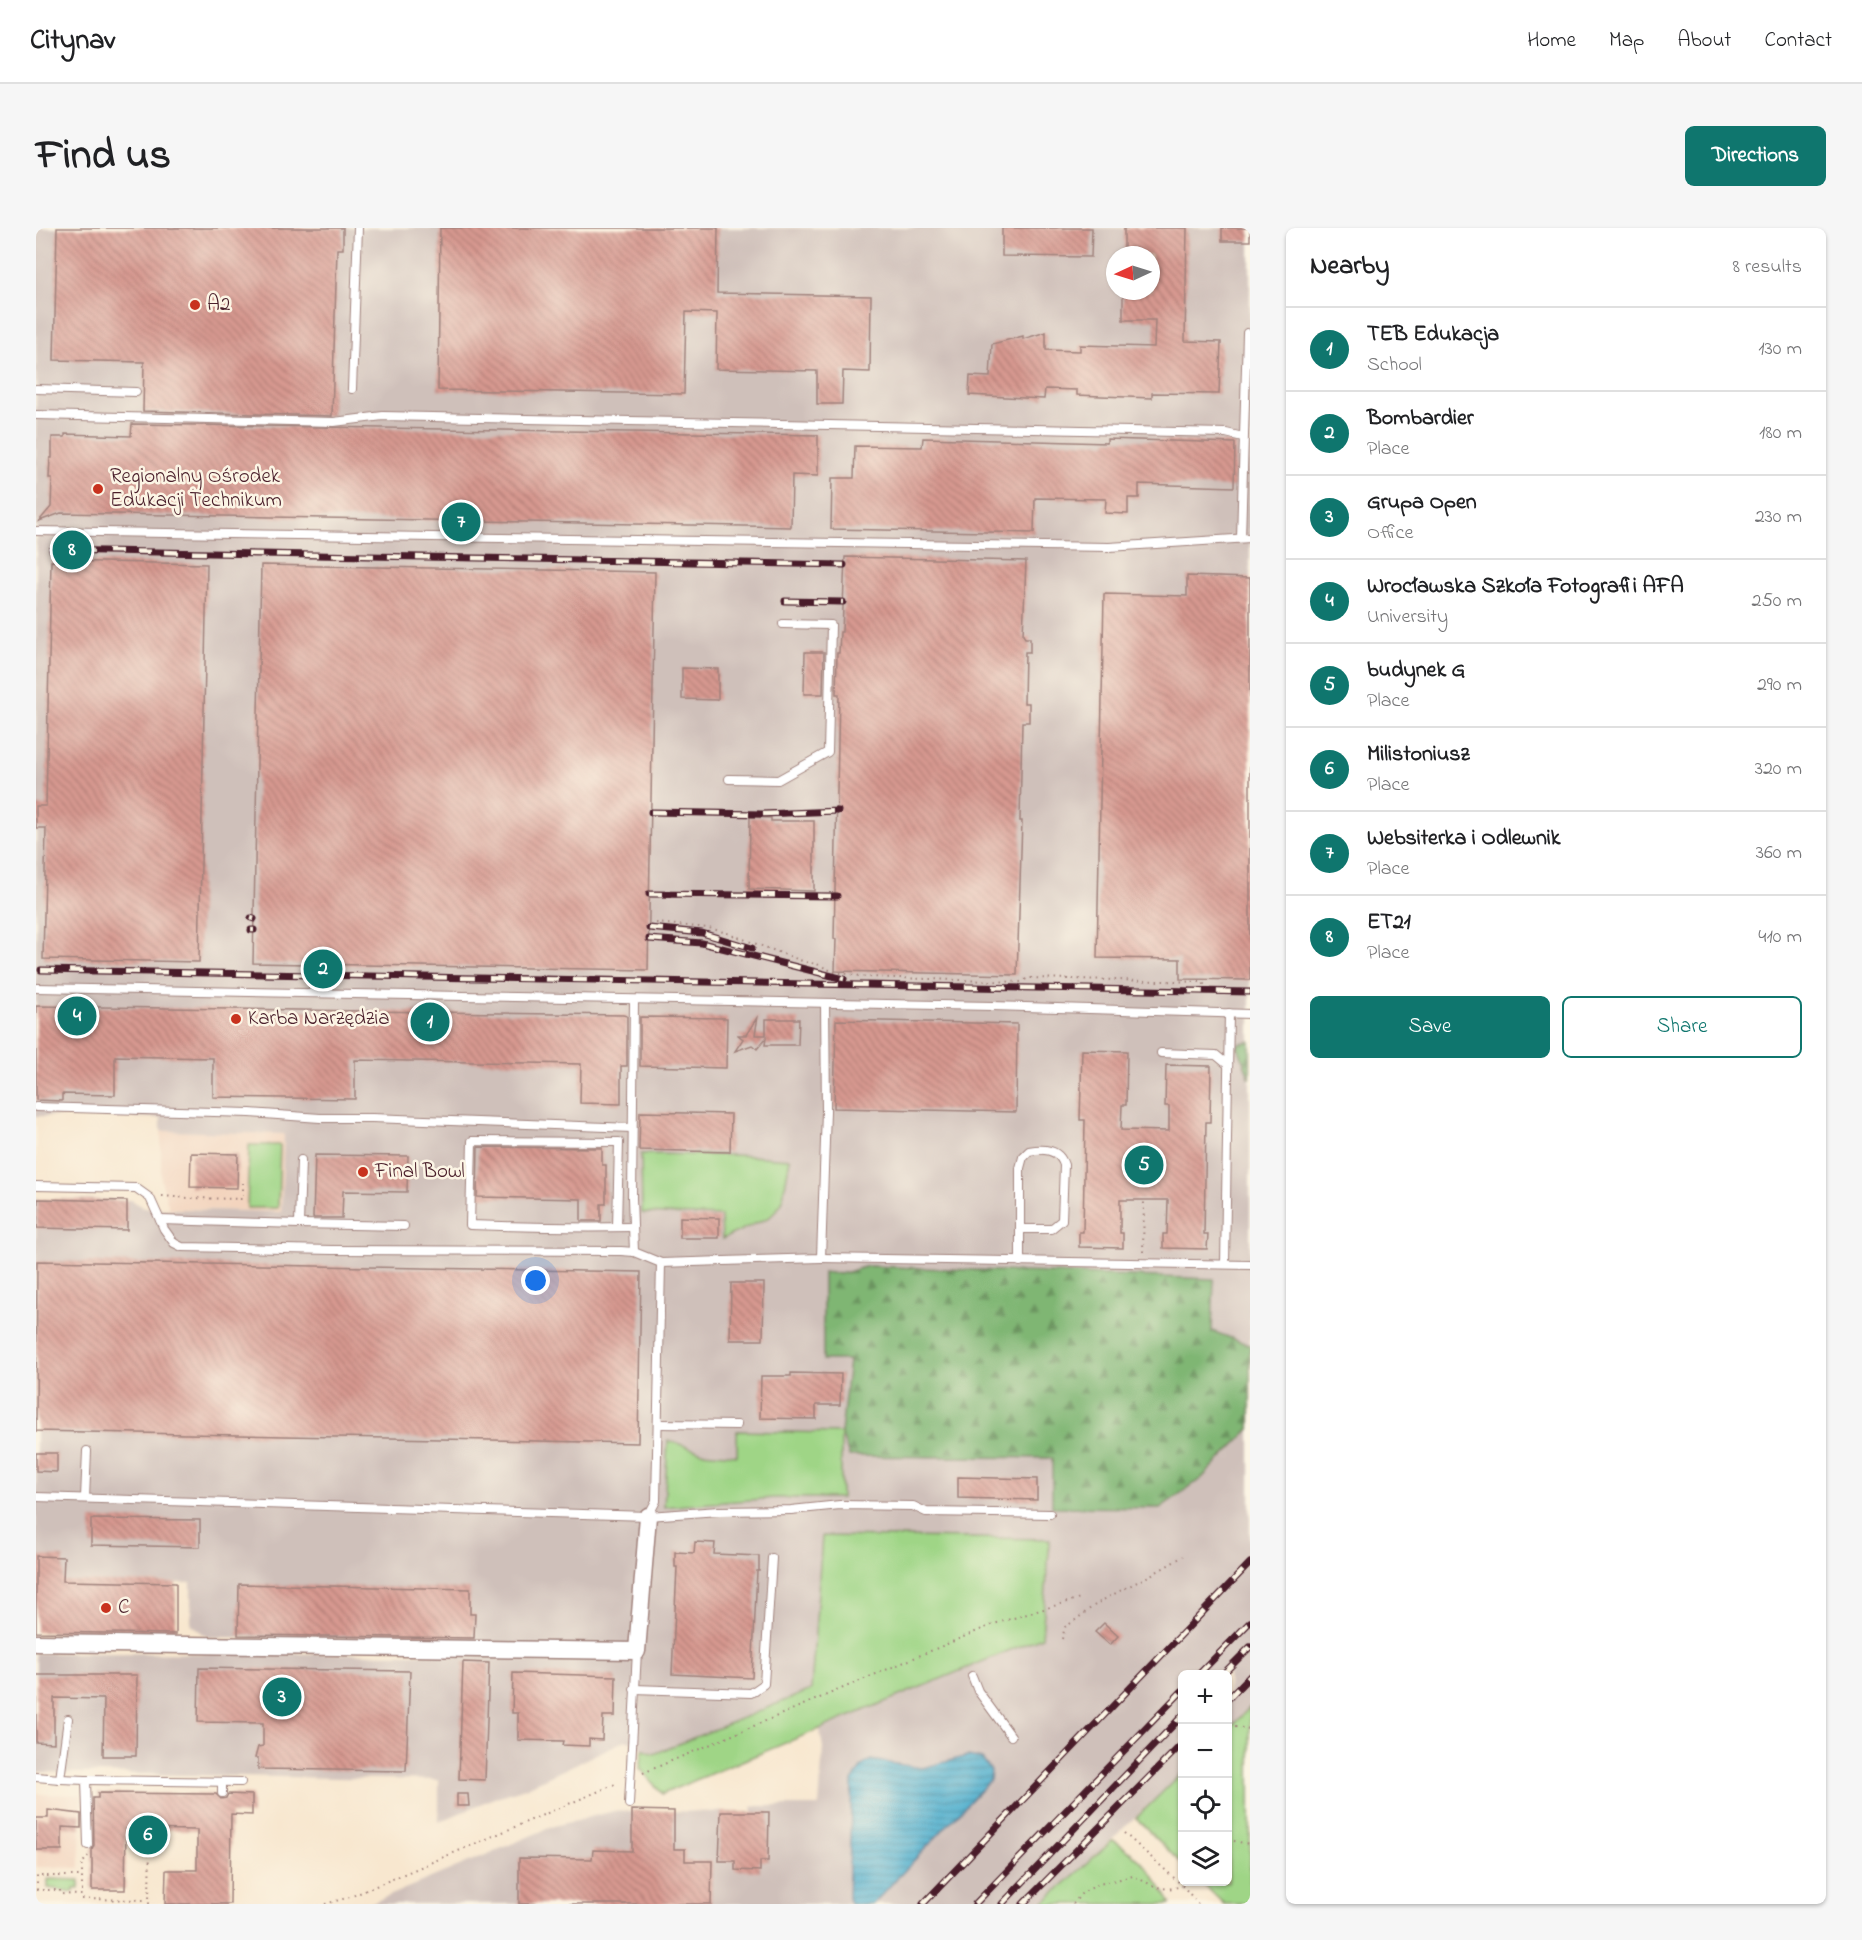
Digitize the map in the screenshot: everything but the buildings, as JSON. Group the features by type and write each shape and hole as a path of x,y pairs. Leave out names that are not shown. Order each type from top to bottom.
{"street":[{"path":"36,1643 637,1651 648,1516"}],"lane":[{"path":"352,389 358,228"},
{"path":"36,531 1109,547 1245,538 1246,333"},
{"path":"36,389 136,392"},
{"path":"36,416 334,422 383,416 1226,433 1244,438"},
{"path":"729,779 778,780 828,753 831,624 783,624"},
{"path":"36,988 825,1003 1250,1014"},
{"path":"634,1001 632,1128 634,1252"},
{"path":"821,1258 826,1111 825,1003"},
{"path":"1225,1264 1229,1013"},
{"path":"1161,1053 1216,1055 1228,1065"},
{"path":"36,1107 632,1128"},
{"path":"617,1227 618,1142 472,1141 471,1225 617,1227 632,1227"},
{"path":"1020,1229 1051,1229 1062,1220 1064,1165 1054,1151 1033,1150 1026,1154 1021,1162 1020,1229 1020,1262"},
{"path":"299,1224 301,1160"},
{"path":"36,1186 136,1188 150,1198 174,1243 189,1248 634,1252 661,1263 821,1258 1250,1265"},
{"path":"160,1220 404,1226"},
{"path":"648,1516 656,1501 661,1263"},
{"path":"659,1424 737,1425"},
{"path":"85,1498 87,1451"},
{"path":"36,1497 648,1516 719,1511 791,1510 840,1505 913,1506 926,1512 1050,1514"},
{"path":"634,1689 752,1693 764,1684 772,1558"},
{"path":"629,1804 637,1651"},
{"path":"972,1676 978,1691 1011,1736"},
{"path":"60,1779 68,1719"},
{"path":"36,1777 241,1782"},
{"path":"86,1780 88,1845"},
{"path":"222,1782 222,1793"}],"path":[{"path":"656,922 709,928 805,962 817,964 834,972 867,977 1020,982 1029,978 1203,982 1207,991"},
{"path":"963,980 963,987"},
{"path":"150,1198 166,1195 189,1198 243,1199 243,1183"},
{"path":"1143,1264 1144,1200"},
{"path":"1062,1639 1065,1627 1098,1603 1183,1556"},
{"path":"325,1904 360,1892 984,1628 1080,1598"},
{"path":"1235,1727 1250,1729"},
{"path":"82,1876 37,1876 36,1890 60,1890 60,1894 82,1897 149,1902 150,1832"},
{"path":"1124,1833 1178,1882"},
{"path":"1232,1841 1250,1844"},
{"path":"82,1904 82,1864 88,1857 88,1845"},
{"path":"1073,1904 1082,1893 1100,1884 1133,1876 1156,1887 1168,1889 1183,1886 1198,1904"}],"shaded area":[{"path":"36,228 1250,228 1250,1707 1232,1726 1232,1670 1178,1670 1178,1777 1043,1904 369,1904 554,1826 614,1811 752,1812 753,1806 819,1806 823,1747 811,1691 654,1754 626,1740 525,1788 494,1798 439,1822 439,1780 36,1772 36,1653 438,1654 439,1640 207,1637 191,1624 191,1583 36,1581 36,1199 131,1200 145,1208 281,1212 284,1134 161,1131 161,1118 36,1116","holes":["823,1273 840,1274 1160,1508 1052,1507 1052,1458 849,1456 841,1433 849,1360 823,1360"]},
{"path":"161,1131 284,1133 281,1212 169,1208 161,1180"},
{"path":"36,1794 81,1795 80,1868 36,1867"}],"green space":[{"path":"1250,1041 1250,1079 1237,1044"},
{"path":"249,1145 280,1145 278,1208 247,1208"},
{"path":"641,1154 736,1155 790,1159 782,1203 770,1217 722,1239 721,1216 642,1213"},
{"path":"868,1266 1214,1279 1212,1331 1250,1345 1250,1429 1202,1478 1160,1508 1052,1507 1052,1458 849,1456 841,1433 849,1360 823,1360 823,1272 840,1274"},
{"path":"737,1431 841,1433 841,1498 774,1498 664,1507 668,1440 702,1452 737,1455"},
{"path":"822,1536 1050,1539 1042,1637 662,1794 640,1768 643,1749 654,1754 811,1690"},
{"path":"1250,1707 1250,1904 1224,1904 1205,1886 1232,1886 1232,1726"},
{"path":"1178,1777 1178,1860 1136,1818"},
{"path":"1113,1840 1147,1868 1171,1904 1042,1904"},
{"path":"48,1879 80,1880 79,1889 74,1889 74,1892 48,1888"}],"water":[{"path":"968,1756 982,1759 991,1771 990,1780 873,1904 850,1904 848,1898 852,1781 862,1766 871,1760 922,1768"}],"railway":[{"path":"52,550 844,565"},
{"path":"785,601 843,602"},
{"path":"651,812 762,814 838,811"},
{"path":"649,894 837,896"},
{"path":"649,928 702,933 752,948"},
{"path":"649,939 702,943 844,979"},
{"path":"41,970 1250,992"},
{"path":"923,1904 1250,1563"},
{"path":"1203,1670 1250,1622"},
{"path":"1227,1670 1250,1647"},
{"path":"1232,1695 1250,1676"},
{"path":"975,1904 1178,1695"},
{"path":"1002,1904 1178,1720"},
{"path":"1023,1904 1178,1748"}],"place":[{"name":"A2","path":"195,305"},
{"name":"Regionalny Ośrodek Edukacji Technikum","path":"98,489"},
{"name":"Websiterka i Odlewnik","path":"461,522"},
{"name":"ET21","path":"72,550"},
{"name":"Bombardier","path":"323,969"},
{"name":"Wrocławska Szkoła Fotografii AFA","path":"77,1016"},
{"name":"Karba Narzędzia","path":"236,1019"},
{"name":"TEB Edukacja","path":"430,1022"},
{"name":"budynek G","path":"1144,1165"},
{"name":"Final Bowl","path":"363,1172"},
{"name":"C","path":"106,1608"},
{"name":"Grupa Open","path":"282,1697"},
{"name":"Milistoniusz","path":"148,1835"}]}
